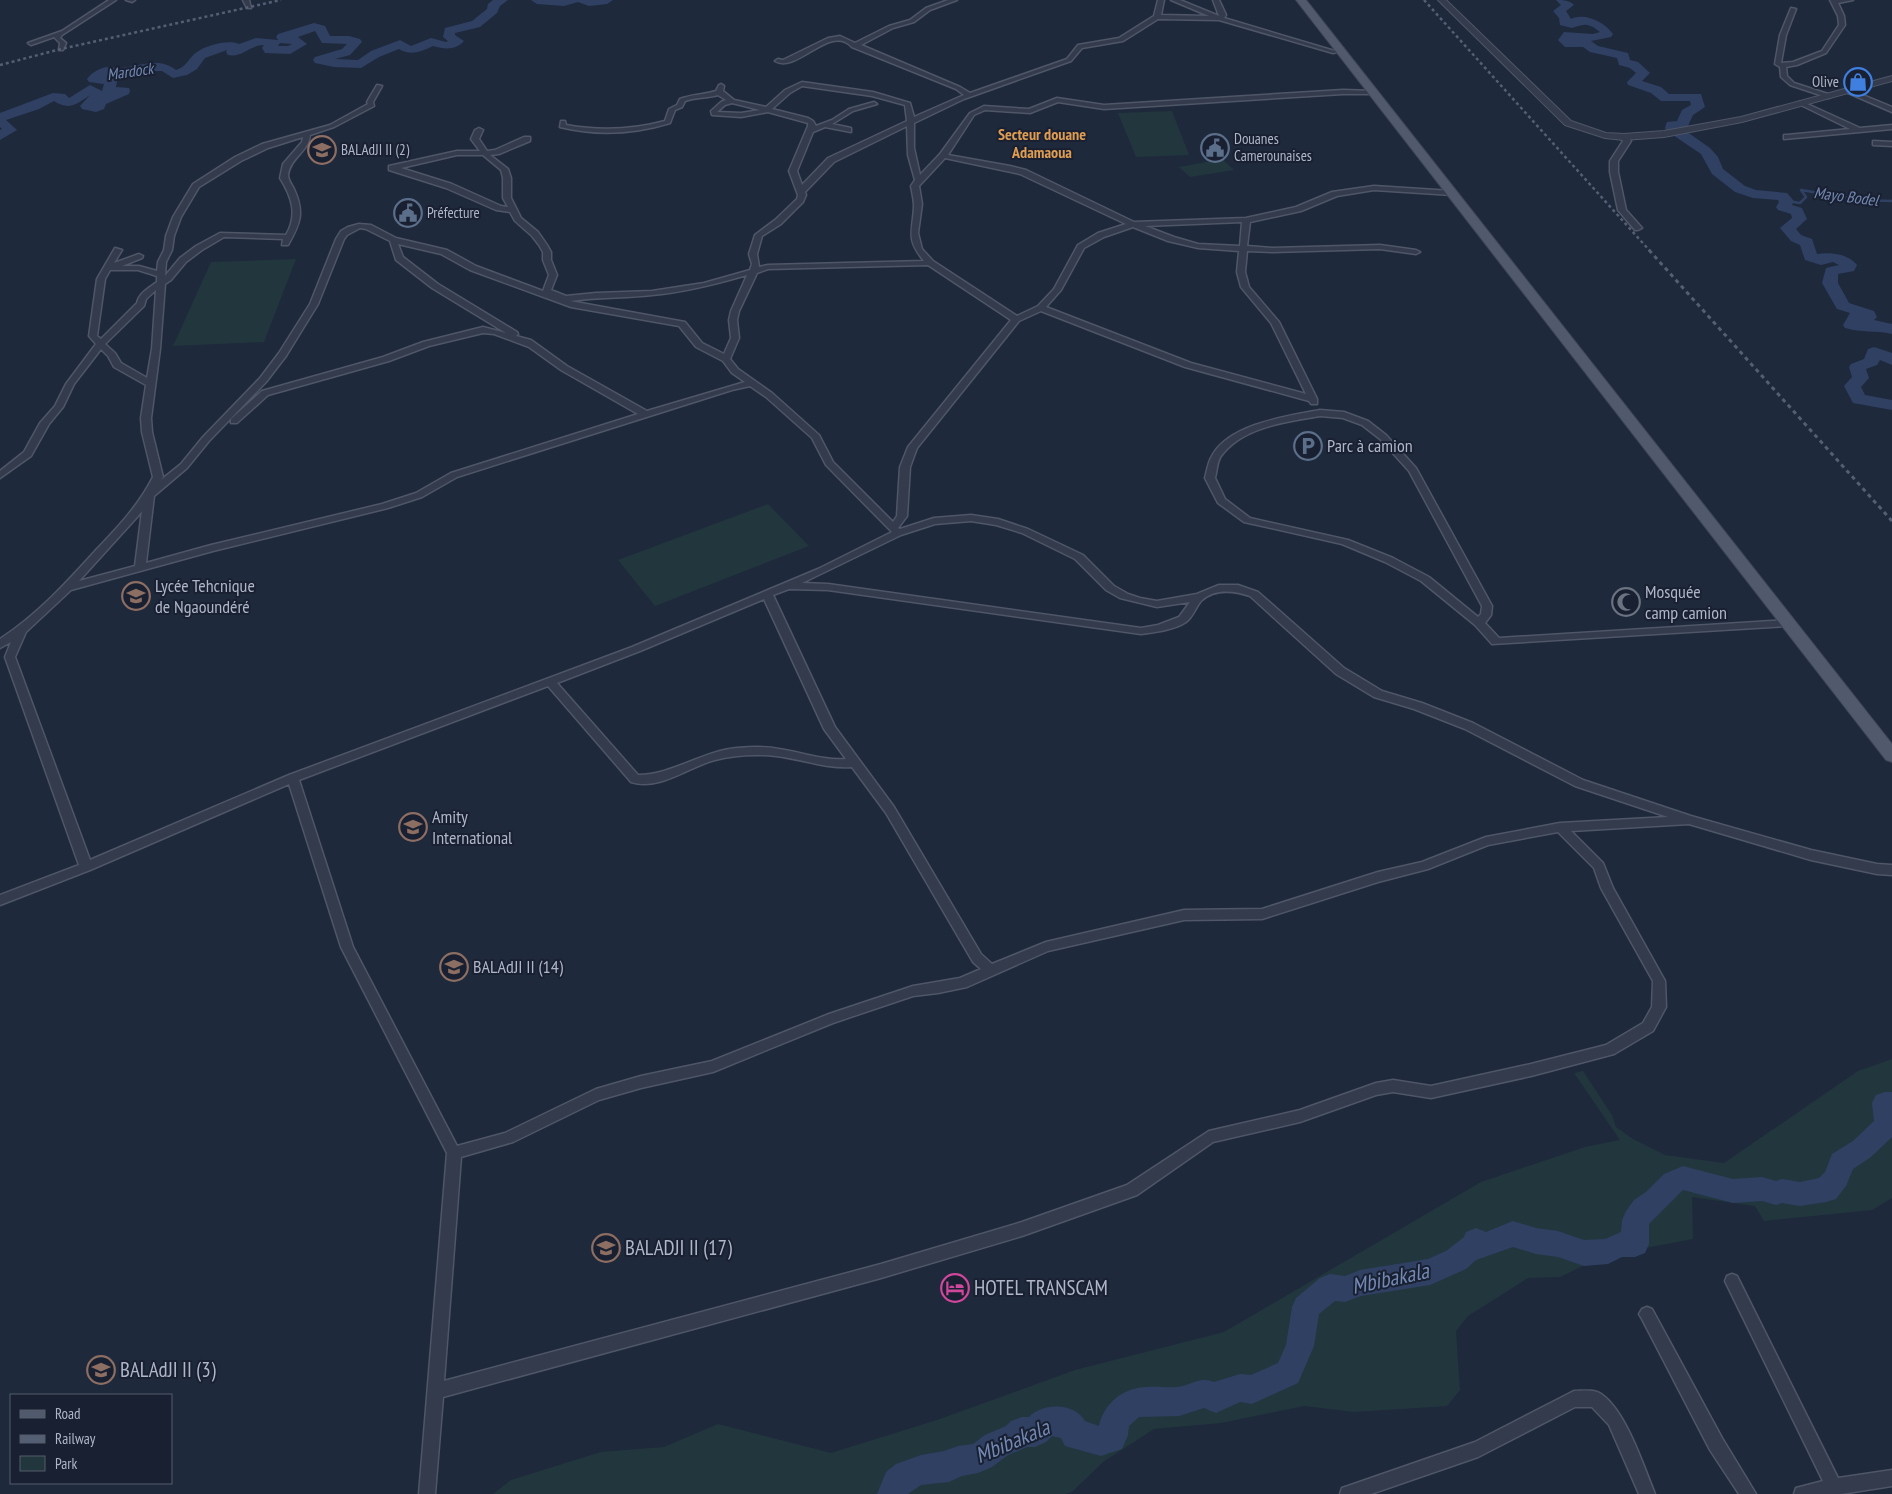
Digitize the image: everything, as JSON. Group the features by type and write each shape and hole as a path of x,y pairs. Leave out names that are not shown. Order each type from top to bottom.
{"main road":[{"path":"1301,0 1892,756"}],"street":[{"path":"31,43 44,37 59,34 113,0"},
{"path":"246,0 249,7"},
{"path":"854,46 890,27 912,21 928,9 954,0"},
{"path":"1157,17 1161,0"},
{"path":"1174,0 1280,38 1335,52"},
{"path":"1216,0 1223,15 1221,18"},
{"path":"1442,0 1568,123 1583,129 1624,137 1676,131 1742,119 1892,78"},
{"path":"1793,9 1785,23 1780,49 1778,64 1783,66 1796,64 1824,52 1842,25 1841,16 1833,1 1850,0"},
{"path":"801,191 831,160 965,96 1069,60 1080,46 1121,40 1157,17 1221,18"},
{"path":"59,34 57,38 63,43 61,48"},
{"path":"778,61 784,62 834,39 844,40 854,46 958,88 977,110"},
{"path":"1783,66 1784,77 1792,84 1829,96"},
{"path":"768,110 768,106 798,85 810,83 900,100 908,104 914,171 919,180"},
{"path":"0,644 21,630 67,588 135,514 149,495 158,477 147,432 146,418 156,349 162,262 168,250 170,236 177,217 196,186 238,159 265,146 332,126 372,105 370,102 379,86"},
{"path":"563,122 562,126 589,131 643,129 668,122 672,109 680,106 682,100 692,96 706,96 720,89 732,101 848,130"},
{"path":"1848,91 1892,110"},
{"path":"1016,319 930,263 918,249 914,233 918,204 915,186 942,156 972,114 977,110 984,108 1030,111 1057,100 1104,106 1343,92 1375,94"},
{"path":"732,101 721,105 714,114 718,116 750,114 768,110"},
{"path":"1801,103 1858,130"},
{"path":"812,130 850,110 874,104"},
{"path":"726,359 735,338 736,329 733,320 735,311 756,264 753,254 759,235 778,222 800,200 802,195 793,171 812,130 811,122"},
{"path":"1787,137 1838,134 1892,127"},
{"path":"480,130 475,135 475,139 488,158 504,169 507,178 507,198 513,210 518,219 535,234 547,252 547,260 553,275 547,291 565,299 596,295 652,293 705,286 754,271 782,266 930,263"},
{"path":"0,475 28,454 45,423 59,407 70,384 101,343 142,304 142,299 149,291 184,260 199,248 223,235 286,240 297,220 292,190 284,178 287,164 306,142 308,132"},
{"path":"1624,137 1627,141 1614,162 1614,172 1622,210 1638,228"},
{"path":"513,210 498,208 449,186 392,168 457,153 486,153 502,150 527,139"},
{"path":"1876,143 1892,144"},
{"path":"942,156 1023,172 1133,224 1171,239 1198,246 1273,250 1380,247 1416,252"},
{"path":"895,531 902,516 906,467 913,447 1016,319 1041,308 1057,290 1081,247 1101,235 1133,224 1246,220 1298,209 1334,194 1374,188 1452,193"},
{"path":"1246,220 1241,272 1245,287 1275,322 1320,413"},
{"path":"184,466 206,439 263,380 283,354 303,325 314,304 340,239 344,233 359,226 368,227 393,240 444,252 473,268 574,305 682,324 699,345 726,359 735,371 769,395 816,437 829,462 895,531"},
{"path":"393,240 398,258 434,286 532,345 564,368 645,414"},
{"path":"118,250 101,279 101,290 93,336 112,355 117,366 150,383"},
{"path":"109,268 139,256"},
{"path":"109,268 139,268 161,280"},
{"path":"1041,308 1188,365 1313,399"},
{"path":"140,569 149,495 266,393 386,359 426,344 483,330 496,332 532,345"},
{"path":"67,588 211,548 386,506 419,495 454,475 645,414 752,383"},
{"path":"1479,624 1486,615 1487,606 1413,470 1383,437 1365,422 1344,415 1320,413 1271,422 1235,437 1216,456 1210,478 1220,501 1247,520 1345,542 1389,560 1425,579 1479,624 1496,642 1788,623"},
{"path":"0,900 86,867 293,778 550,682 787,586 895,531 934,521 971,518 998,522 1025,530 1079,557 1110,588 1124,596 1157,604 1199,597 1219,588 1238,588 1254,594 1340,671 1378,694 1418,706 1469,726 1579,783 1689,820 1811,855 1876,869 1892,870"},
{"path":"787,586 828,588 1141,631 1160,628 1183,619 1199,597"},
{"path":"767,594 830,729 890,810 977,958 990,970"},
{"path":"21,630 10,658 86,867"},
{"path":"550,682 634,778 654,779 713,756 737,752 776,752 835,764 855,763"},
{"path":"293,778 347,947 454,1153 426,1494"},
{"path":"454,1153 508,1138 596,1095 641,1082 713,1066 848,1013 913,990 938,988 962,983 1046,947 1184,915 1262,914 1378,877 1424,866 1486,841 1560,827 1689,820"},
{"path":"435,1391 881,1271 1022,1229 1132,1190 1209,1137 1300,1116 1376,1089 1393,1086 1431,1092 1531,1070 1609,1050 1648,1027 1659,1007 1658,981 1606,888 1599,866 1560,827"},
{"path":"1732,1281 1834,1487"},
{"path":"1647,1314 1716,1444 1748,1494"},
{"path":"1348,1494 1478,1449 1574,1398 1595,1399 1615,1418 1647,1494"},
{"path":"1802,1494 1892,1478"}],"green space":[{"path":"1172,111 1189,155 1136,157 1118,113"},
{"path":"1222,159 1234,170 1190,177 1179,167"},
{"path":"296,259 264,342 173,346 211,262"},
{"path":"768,504 809,546 655,606 618,560"},
{"name":"Mbibakala","path":"1892,1059 1892,1198 1872,1210 1764,1221 1755,1206 1692,1197 1693,1239 1603,1256 1560,1277 1528,1278 1468,1316 1456,1331 1460,1390 1447,1406 1354,1412 1304,1406 1221,1423 1154,1429 1103,1462 1072,1492 1065,1494 493,1494 511,1480 601,1452 664,1447 718,1424 831,1453 937,1420 1075,1370 1224,1332 1481,1182 1585,1147 1620,1140 1574,1073 1583,1071 1612,1115 1616,1127 1633,1139 1665,1155 1724,1163 1858,1071"}],"waterway":[{"name":"Mardock","path":"0,118 53,97 60,97 63,102 72,102 90,89 100,95 87,106 96,108 100,102 124,91 108,90 111,81 93,79 107,71 118,72 143,67 162,67 173,74 183,72 193,66 200,55 210,50 232,45 235,47 232,52 234,52 256,41 274,43 268,48 269,50 290,50 301,44 297,40 284,40 282,37 314,27 321,29 326,40 349,40 356,42 346,52 319,60 334,63 361,64 375,54 400,44 409,50 420,48 431,42 447,46 458,41 449,37 449,31 476,24 493,10 494,4 502,0"},
{"name":"Mardock","path":"537,0 564,2 574,0"},
{"name":"Mardock","path":"583,0 589,2 607,0"},
{"path":"1562,0 1568,5 1559,11 1565,17 1564,22 1572,24 1576,20 1590,22 1601,27 1607,34 1594,38 1568,35 1564,40 1569,44 1585,43 1594,49 1624,56 1623,62 1634,65 1644,73 1633,82 1656,90 1666,98 1696,97 1698,107 1687,113 1682,125 1672,125 1672,128 1706,151 1715,164 1717,171 1740,189 1753,194 1782,196 1787,201 1783,207 1797,211 1800,219 1787,228 1796,238 1807,242 1810,257 1821,260 1825,257 1837,258 1849,265 1849,268 1831,271 1830,283 1843,306 1868,314 1869,317 1854,317 1851,325 1864,328 1868,324 1892,329"},
{"name":"Mardock","path":"0,122 5,124 10,130 0,136"},
{"name":"Mayo Bodel","path":"1787,201 1800,203 1806,197 1801,190 1860,200 1892,201"},
{"path":"1892,360 1880,353 1874,352 1871,362 1857,367 1861,378 1852,386 1859,399 1892,405"},
{"name":"Mbibakala","path":"892,1494 897,1483 907,1475 929,1468 949,1467 958,1461 978,1458 998,1444 1022,1432 1037,1431 1047,1421 1070,1424 1076,1435 1105,1441 1113,1437 1115,1422 1118,1416 1127,1407 1134,1404 1149,1401 1179,1401 1205,1393 1216,1398 1221,1394 1240,1388 1252,1390 1288,1373 1300,1346 1306,1307 1330,1287 1345,1289 1360,1283 1430,1272 1456,1260 1469,1248 1473,1248 1476,1241 1486,1245 1513,1234 1536,1241 1558,1244 1584,1253 1608,1251 1619,1245 1635,1244 1636,1220 1644,1209 1656,1201 1673,1182 1683,1178 1733,1191 1762,1189 1776,1193 1782,1191 1800,1194 1826,1190 1837,1178 1841,1162 1862,1149 1886,1126 1885,1103 1892,1103"}],"railway":[{"path":"0,65 61,49 281,0"},
{"path":"1424,0 1650,251"},
{"path":"1649,250 1892,521"}],"place":[{"name":"Olive","path":"1858,82"},
{"name":"Douanes Camerounaises","path":"1215,148"},
{"name":"BALAdJI II (2)","path":"322,150"},
{"name":"Préfecture","path":"408,213"},
{"name":"Parc à camion","path":"1308,446"},
{"name":"Lycée Tehcnique de Ngaoundéré","path":"136,596"},
{"name":"Mosquée camp camion","path":"1626,602"},
{"name":"Amity International","path":"413,827"},
{"name":"BALAdJI II (14)","path":"454,967"},
{"name":"BALADJI II (17)","path":"606,1248"},
{"name":"HOTEL TRANSCAM","path":"955,1288"},
{"name":"BALAdJI II (3)","path":"101,1370"}],"district":[{"name":"Secteur douane Adamaoua","path":"1042,143"}]}
